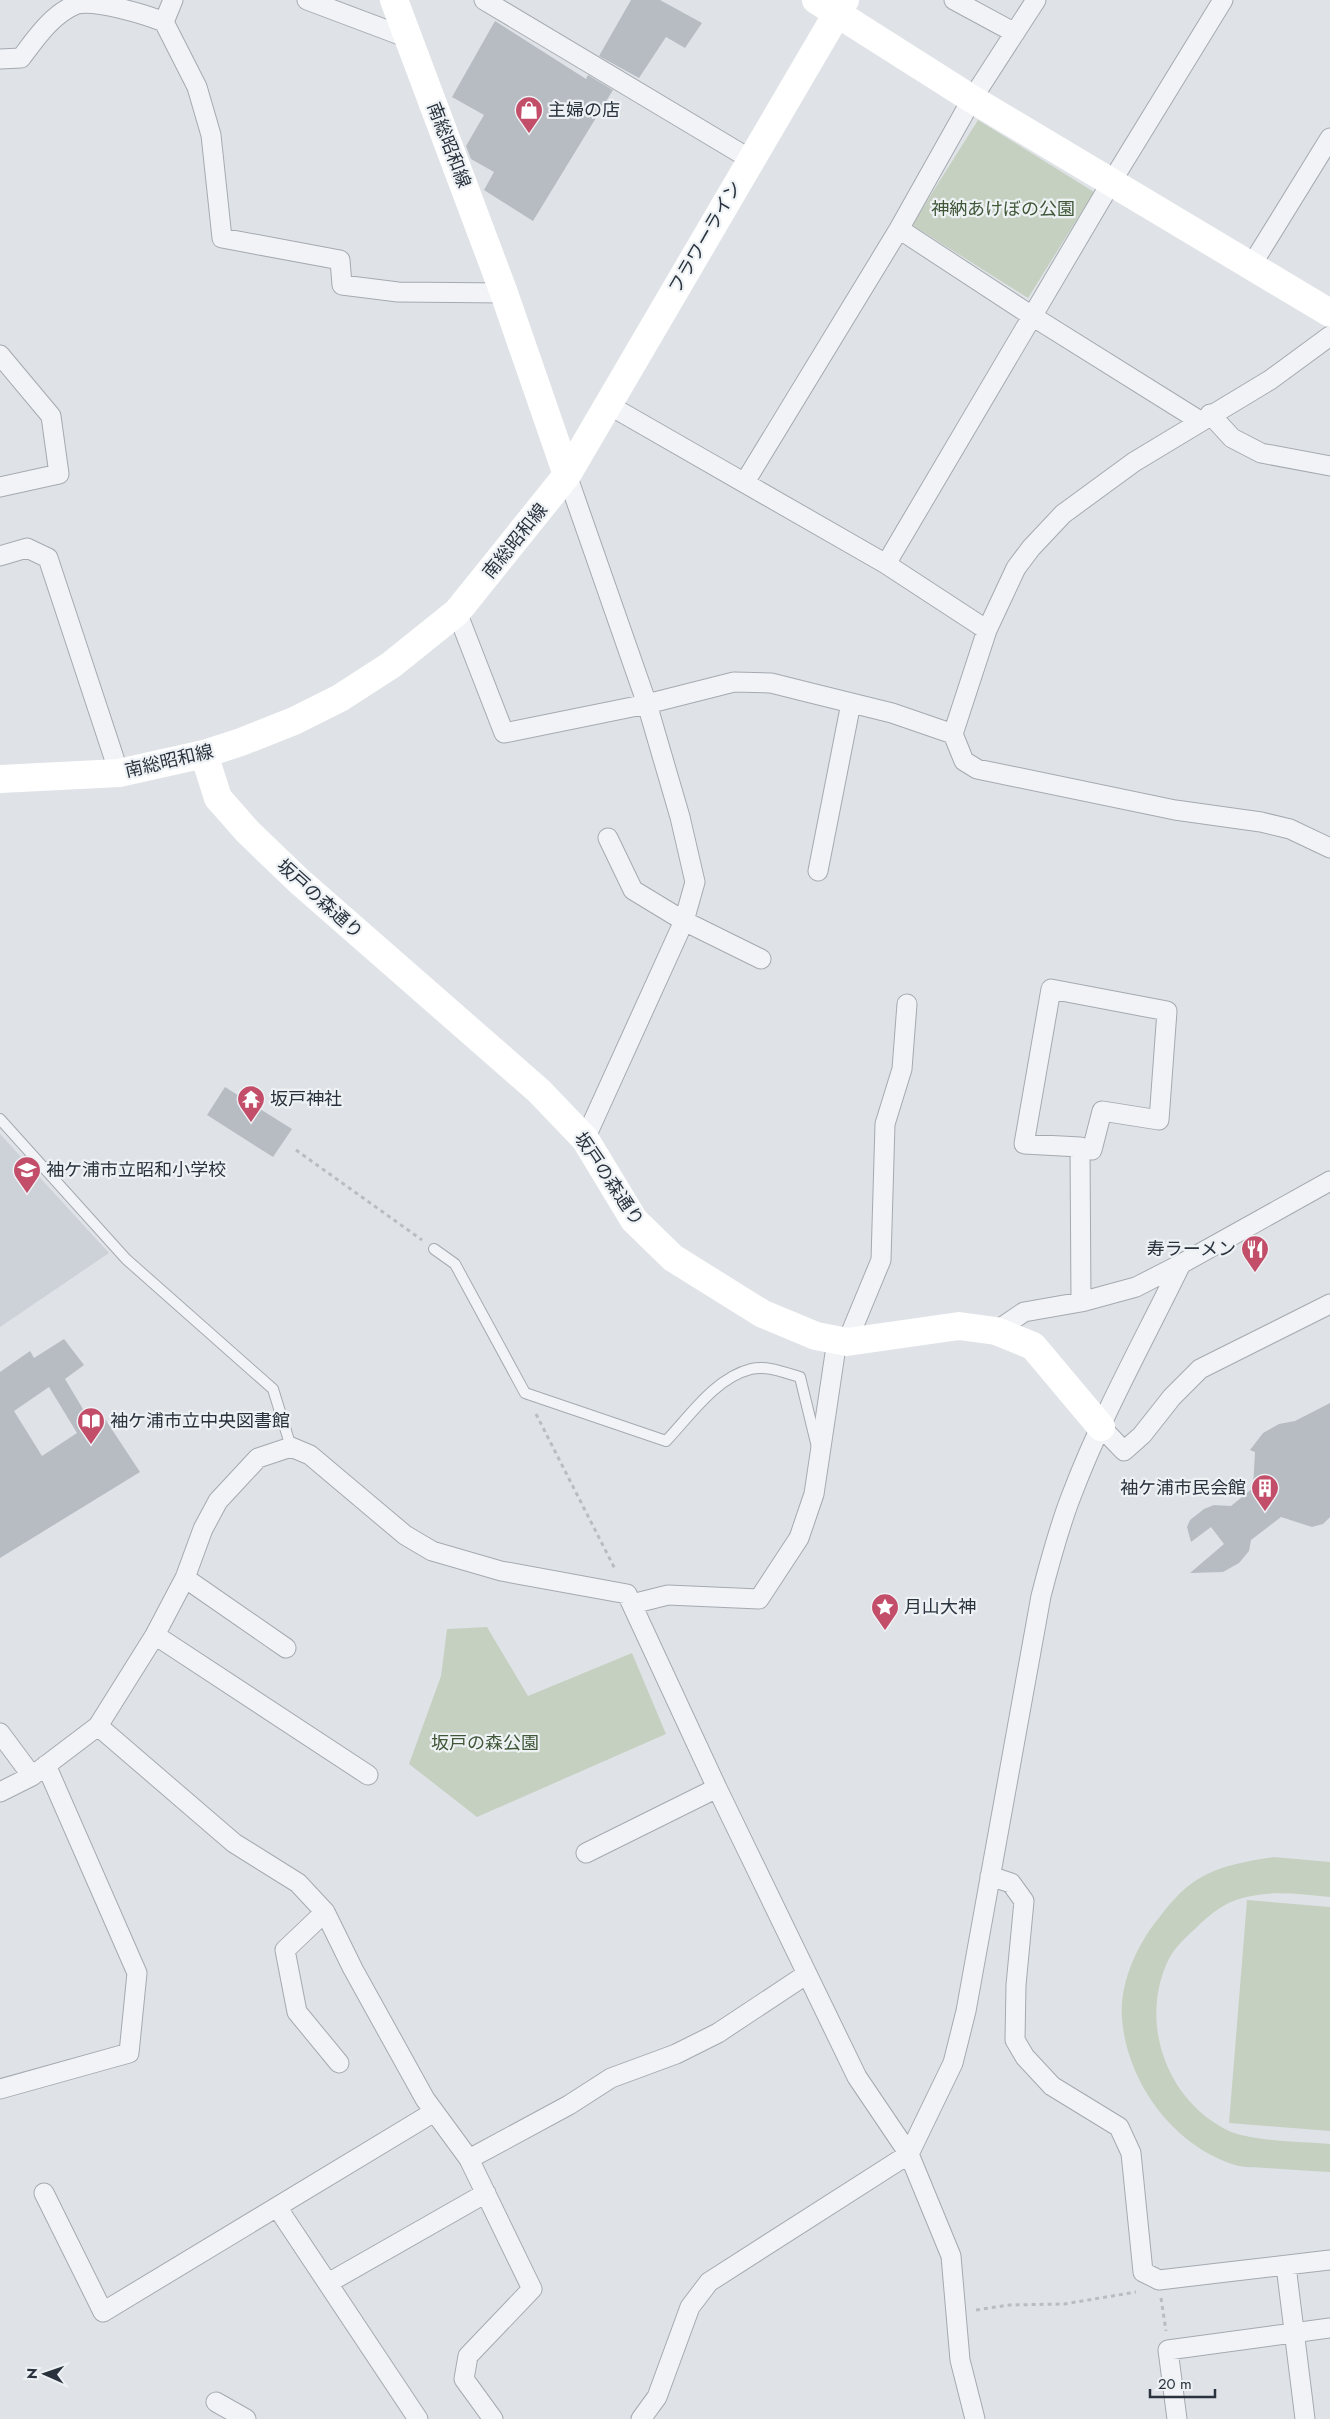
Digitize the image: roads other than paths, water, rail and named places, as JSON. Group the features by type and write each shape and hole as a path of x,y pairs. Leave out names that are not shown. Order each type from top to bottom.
{"street":[{"path":"164,22 173,0"},
{"path":"307,0 408,38"},
{"name":"南総昭和線","path":"0,779 119,773 204,754 294,721 340,698 392,665 457,612 567,475 504,293 394,0"},
{"path":"484,0 750,159"},
{"path":"954,0 1015,33"},
{"path":"745,482 899,229 972,99 1036,0"},
{"path":"886,564 1112,182 1223,0"},
{"path":"0,59 21,58 47,24 78,4 108,4 164,22 197,87 211,135 222,238 340,260 342,285 398,292 504,293"},
{"path":"832,4 972,99 1330,313"},
{"name":"フラワーライン","path":"567,475 750,159 832,4"},
{"path":"1251,266 1330,138"},
{"path":"899,229 1032,316 1205,418 1232,438 1261,453 1330,466"},
{"path":"1330,336 1270,380 1134,462 1063,514 1031,548 1016,568 987,630 952,734 964,761 978,769 1175,810 1261,822 1290,829 1330,848"},
{"path":"0,355 51,416 60,474 0,487"},
{"path":"607,404 886,564 987,630"},
{"path":"567,475 647,704 680,817 694,882 684,921 585,1139"},
{"path":"0,556 27,548 48,558 119,773"},
{"path":"457,612 504,733 647,704 734,682 771,684 851,703 892,713 952,734"},
{"path":"818,871 851,703"},
{"name":"坂戸の森通り","path":"204,754 218,798 248,832 299,881 539,1091 585,1139 634,1220 673,1258 764,1314 816,1336 842,1341 960,1326 996,1331 1033,1346 1101,1428"},
{"path":"608,838 633,890 684,921 761,958"},
{"path":"1051,989 1166,1010 1160,1120 1102,1111 1092,1150 1080,1146 1024,1144 1051,989"},
{"path":"0,1792 39,1771 98,1726 155,1635 185,1578 203,1529 218,1501 258,1458 291,1447 310,1455 406,1535 432,1551 501,1571 630,1599 668,1595 759,1599 799,1538 814,1494 818,1454 842,1341 881,1260 885,1124 902,1070 908,1004"},
{"path":"1080,1146 1081,1302"},
{"path":"996,1331 1024,1312 1081,1302 1136,1287 1330,1181"},
{"path":"641,2419 656,2397 690,2307 709,2282 909,2154 953,2063 966,2011 1041,1596 1052,1554 1072,1493 1101,1428 1181,1264"},
{"path":"1101,1428 1124,1452 1142,1435 1172,1397 1200,1369 1330,1304"},
{"path":"185,1578 286,1648"},
{"path":"630,1599 718,1788 857,2077 909,2154 951,2256 960,2360 976,2419"},
{"path":"155,1635 368,1775"},
{"path":"98,1726 234,1844 298,1883 325,1912 425,2099 469,2159 532,2289 468,2356 464,2378 493,2419"},
{"path":"0,1733 39,1771 137,1973 130,2053 1,2086"},
{"path":"586,1853 718,1788"},
{"path":"990,1876 1011,1883 1024,1902 1016,1986 1015,2040 1025,2058 1052,2086 1119,2127 1131,2153 1143,2272 1159,2280 1330,2260"},
{"path":"325,1912 286,1950 297,2012 339,2063"},
{"path":"469,2159 568,2105 611,2078 676,2054 718,2033 807,1974"},
{"path":"44,2193 103,2312 434,2112"},
{"path":"328,2283 486,2193"},
{"path":"277,2207 418,2419"},
{"path":"1286,2266 1305,2419"},
{"path":"1177,2419 1168,2350 1330,2328"},
{"path":"216,2402 246,2419"}],"lane":[{"path":"0,1119 126,1259 273,1389 291,1447"},
{"path":"434,1249 455,1264 525,1393 666,1441 720,1385 751,1369 778,1370 800,1377 818,1454"}],"place":[{"name":"主婦の店","path":"529,134"},
{"name":"坂戸神社","path":"251,1123"},
{"name":"袖ケ浦市立昭和小学校","path":"27,1194"},
{"name":"寿ラーメン","path":"1255,1273"},
{"name":"袖ケ浦市立中央図書館","path":"91,1445"},
{"name":"袖ケ浦市民会館","path":"1265,1512"},
{"name":"月山大神","path":"885,1631"}],"park label":[{"name":"神納あけぼの公園","path":"1003,209"},
{"name":"坂戸の森公園","path":"485,1743"}]}
